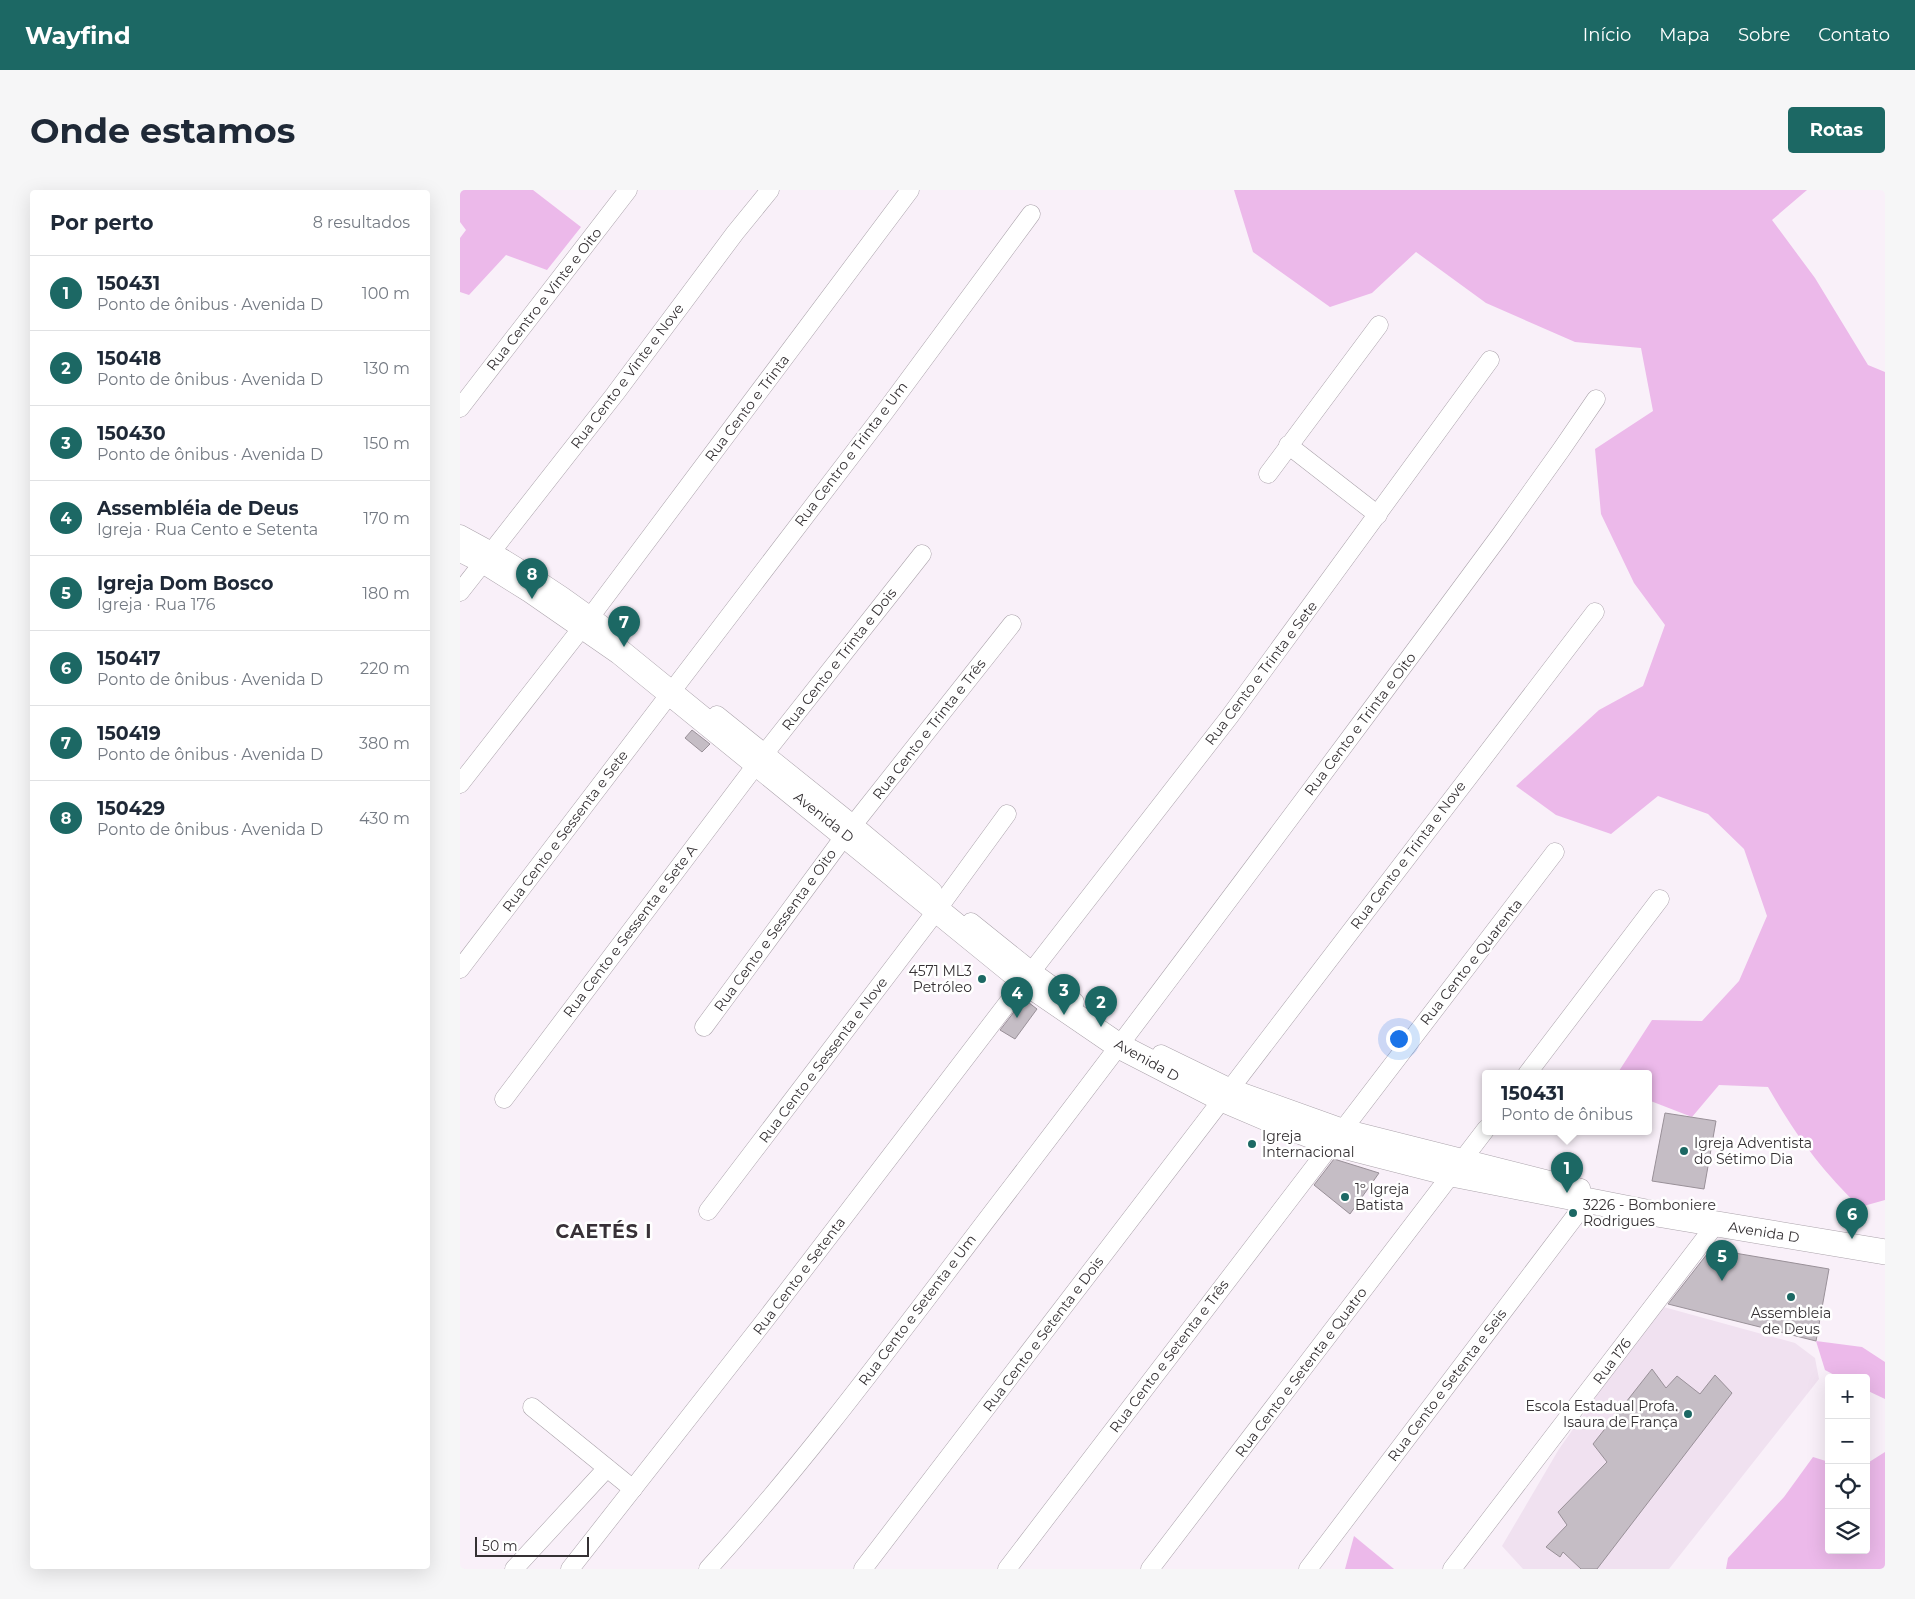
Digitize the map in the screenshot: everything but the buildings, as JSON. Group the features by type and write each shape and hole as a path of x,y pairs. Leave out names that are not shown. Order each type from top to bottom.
{"street":[{"name":"Rua Centro e Vinte e Oito","path":"460,408 628,190"},
{"name":"Rua Cento e Vinte e Nove","path":"460,592 615,394 735,233 770,190"},
{"name":"Rua Cento e Trinta","path":"460,784 587,621 910,190"},
{"name":"Rua Centro e Trinta e Um","path":"673,688 884,413 1031,214"},
{"path":"1268,474 1379,325"},
{"name":"Rua Cento e Trinta e Sete","path":"1028,976 1230,716 1490,360"},
{"name":"Rua Cento e Trinta e Oito","path":"1122,1041 1502,534 1596,399"},
{"path":"1288,445 1378,515"},
{"name":"Avenida D","path":"460,534 488,556 587,621 620,652 673,688 850,829 1028,976 1122,1041 1226,1093 1278,1123 1337,1135 1586,1202 1717,1220"},
{"name":"Avenida D","path":"460,549 488,556"},
{"name":"Rua Cento e Trinta e Dois","path":"761,758 922,554"},
{"name":"Rua Cento e Trinta e Nove","path":"1226,1093 1595,612"},
{"name":"Rua Cento e Trinta e Três","path":"850,829 1012,624"},
{"name":"Rua Cento e Sessenta e Sete","path":"460,969 673,688"},
{"name":"Rua Cento e Sessenta e Sete A","path":"504,1099 761,758"},
{"name":"Rua Cento e Sessenta e Nove","path":"708,1211 1008,814"},
{"name":"Rua Cento e Sessenta e Oito","path":"704,1027 850,829"},
{"name":"Rua Cento e Quarenta","path":"1337,1135 1555,852"},
{"path":"1530,1070 1660,899"},
{"name":"Rua Cento e Setenta","path":"570,1569 766,1319 1028,976"},
{"name":"Rua Cento e Setenta e Um","path":"708,1569 777,1490 835,1418 1122,1041"},
{"name":"Rua Cento e Setenta e Dois","path":"864,1569 1226,1093"},
{"name":"Rua Cento e Setenta e Quatro","path":"1150,1569 1482,1134"},
{"name":"Rua Cento e Setenta e Três","path":"1007,1569 1337,1135"},
{"name":"Avenida D","path":"1457,1167 1627,1199 1717,1220 1885,1252"},
{"name":"Rua Cento e Setenta e Seis","path":"1308,1569 1586,1202"},
{"name":"Rua 176","path":"1452,1569 1717,1220"},
{"path":"532,1407 633,1489"},
{"path":"514,1569 607,1468"}],"shaded area":[{"path":"460,190 533,190 581,227 547,270 506,255 469,295 460,292 460,238 466,230 460,222"},
{"path":"1234,190 1807,190 1772,220 1815,278 1868,365 1885,372 1885,1200 1860,1207 1810,1151 1768,1087 1719,1085 1692,1117 1652,1102 1652,1070 1620,1070 1652,1020 1702,1021 1739,981 1767,916 1744,849 1708,814 1658,796 1611,834 1556,815 1516,786 1599,710 1643,686 1665,625 1634,583 1601,514 1595,449 1653,411 1641,348 1575,342 1486,303 1416,252 1372,293 1330,307 1253,252"},
{"name":"Escola Estadual Profa. Isaura de França","path":"1660,1306 1795,1343 1815,1358 1819,1379 1669,1569 1523,1569 1502,1546 1559,1449"},
{"path":"1816,1341 1862,1347 1885,1362 1885,1399 1870,1392 1870,1374 1832,1374 1825,1370"},
{"path":"1885,1452 1885,1569 1726,1569 1728,1558 1784,1497 1813,1457 1825,1461 1825,1554 1870,1554 1870,1461"},
{"path":"1354,1536 1394,1569 1345,1569"}],"place":[{"name":"150429","path":"532,599"},
{"name":"150419","path":"624,647"},
{"name":"4571 ML3 Petróleo","path":"982,979"},
{"name":"150430","path":"1064,1015"},
{"name":"Assembléia de Deus","path":"1017,1018"},
{"name":"150418","path":"1101,1027"},
{"name":"Igreja Internacional","path":"1252,1144"},
{"name":"Igreja Adventista do Sétimo Dia","path":"1684,1151"},
{"name":"150431","path":"1567,1193"},
{"name":"1º Igreja Batista","path":"1345,1197"},
{"name":"3226 - Bomboniere Rodrigues","path":"1573,1213"},
{"name":"150417","path":"1852,1239"},
{"name":"Igreja Dom Bosco","path":"1722,1281"},
{"name":"Assembleia de Deus","path":"1791,1297"},
{"name":"Escola Estadual Profa. Isaura de França","path":"1688,1414"}],"district":[{"name":"CAETÉS I","path":"604,1231"}]}
